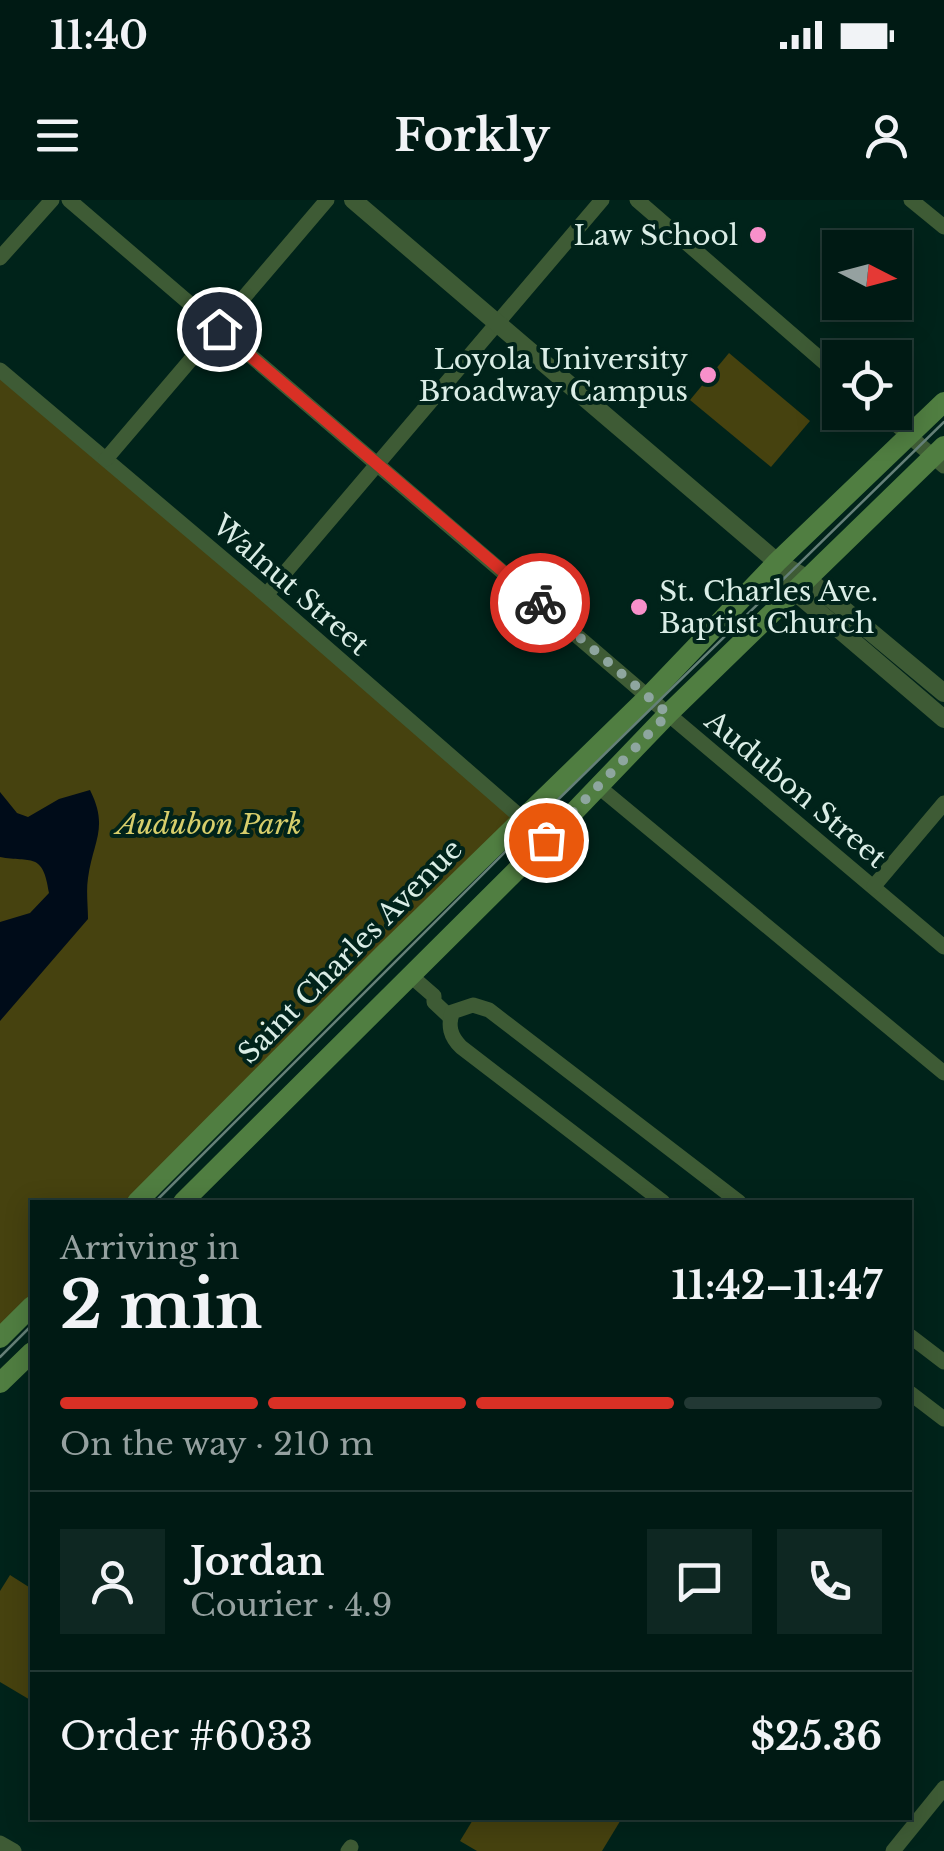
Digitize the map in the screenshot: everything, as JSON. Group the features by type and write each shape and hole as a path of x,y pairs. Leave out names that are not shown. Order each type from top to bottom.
{"main road":[{"name":"Saint Charles Avenue","path":"139,1200 648,697 777,562 944,402"},
{"path":"184,1200 800,584 940,457"},
{"path":"243,1098 266,1120"},
{"path":"196,1145 219,1166"},
{"path":"0,1338 30,1308"},
{"path":"0,1383 30,1354"}],"street":[{"path":"0,258 52,200"},
{"name":"Audubon Street","path":"70,200 944,946"},
{"path":"106,459 326,200"},
{"path":"353,200 777,562 944,719"},
{"path":"266,595 602,200"},
{"path":"637,200 822,360"},
{"path":"911,200 944,227"},
{"name":"Walnut Street","path":"0,370 266,595 546,840"},
{"path":"902,430 940,457"},
{"path":"800,584 944,693"},
{"path":"599,787 944,1074"},
{"path":"874,886 944,803"},
{"path":"411,976 434,996 440,996 454,1014"},
{"path":"454,1014 473,1005 489,1010 736,1200"},
{"path":"454,1014 450,1032 461,1048 660,1200"},
{"path":"912,1338 944,1362"},
{"path":"912,1395 944,1419"},
{"path":"894,1851 944,1788"},
{"path":"0,1843 14,1851"}],"green space":[{"path":"729,353 810,421 771,467 690,400"},
{"name":"Audubon Park","path":"0,374 514,815 129,1200 30,1200 30,1297 0,1327"},
{"path":"10,1575 30,1588 30,1700 0,1682 0,1591"},
{"path":"473,1820 621,1820 602,1851 477,1851 460,1841"}],"water":[{"path":"90,790 99,825 88,878 88,919 0,1021 0,922 30,913 49,893 43,870 34,861 0,857 0,792 17,813 28,817 59,799"}],"tram line":[{"path":"157,1200 527,830 944,422"},
{"path":"0,1357 30,1327"}],"way so far":[{"path":"540,603 668,714 546,840"}],"place":[{"name":"Law School","path":"758,235"},
{"name":"Loyola University Broadway Campus","path":"708,375"},
{"name":"St. Charles Ave. Baptist Church","path":"639,607"}],"route":[{"path":"219,329 540,603"}]}
